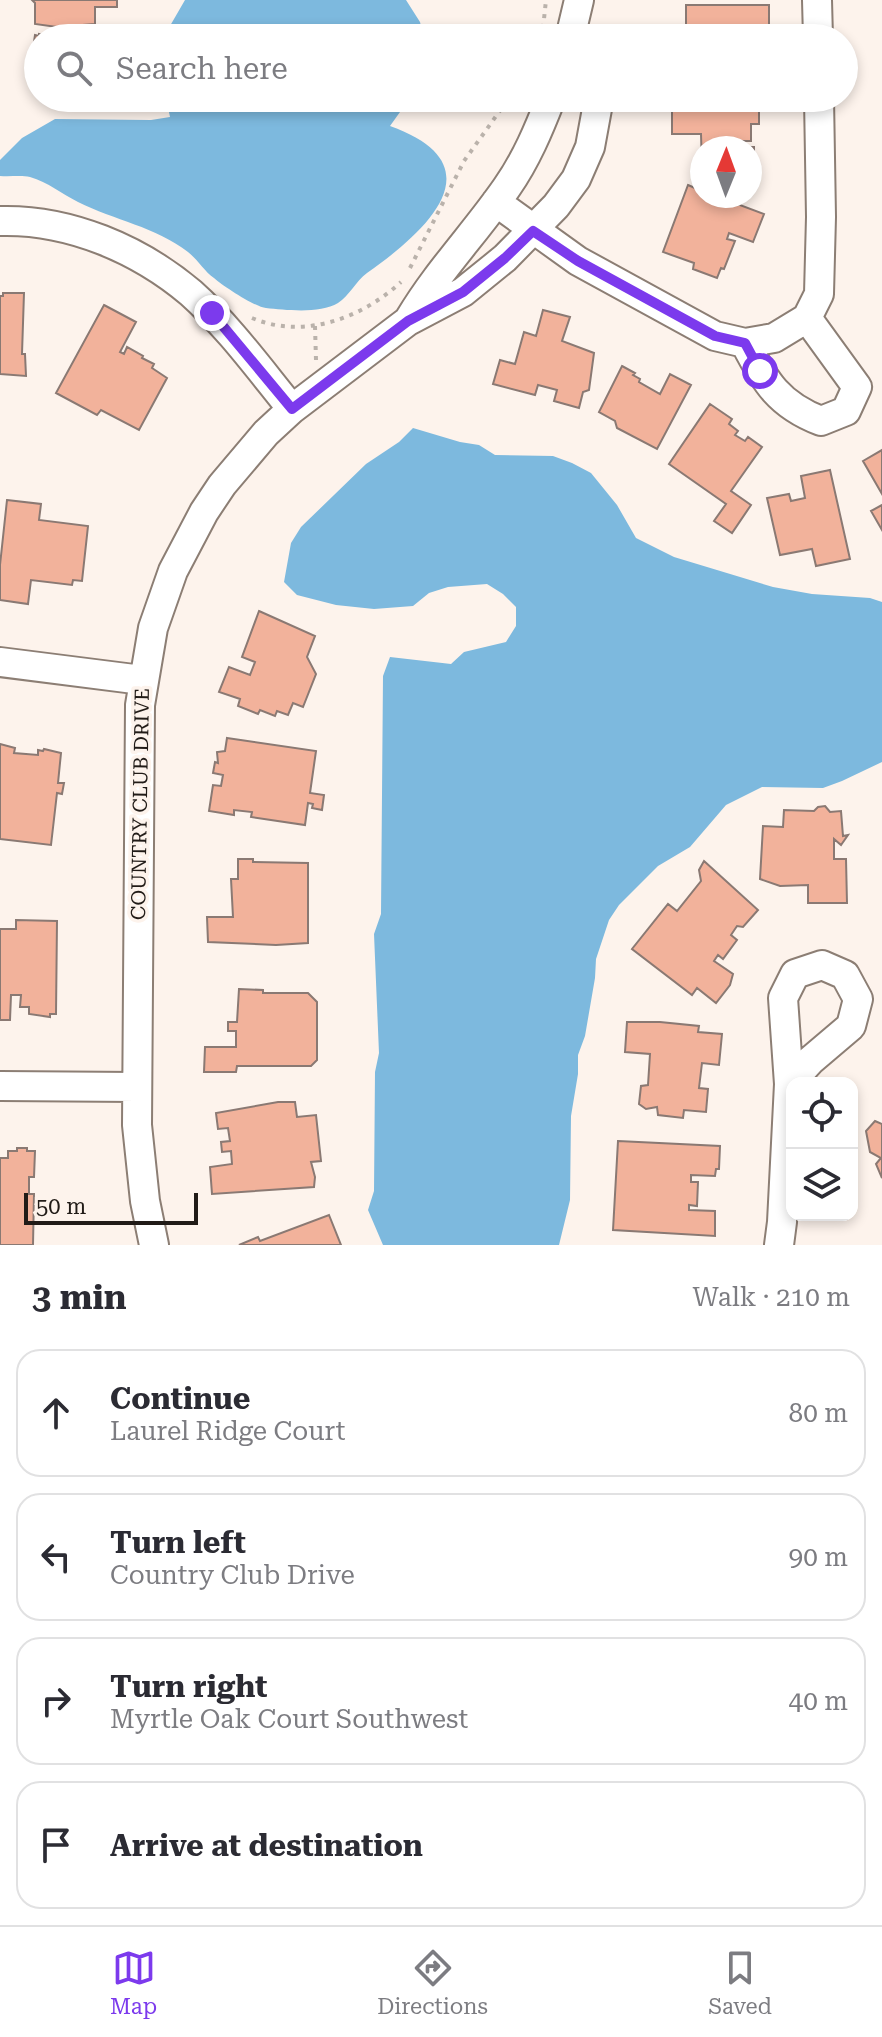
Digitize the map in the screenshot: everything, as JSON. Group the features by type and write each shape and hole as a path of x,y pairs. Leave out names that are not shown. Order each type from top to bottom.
{"street":[{"path":"574,24 582,0"},
{"path":"582,0 588,24"},
{"path":"817,0 818,24"},
{"name":"COUNTRY CLUB DRIVE","path":"408,321 444,267 496,202 534,142 546,112"},
{"name":"COUNTRY CLUB DRIVE","path":"154,1245 139,1163 136,1087 140,705 142,680 161,602 187,541 222,485 266,433 292,409 408,321 463,292 533,231 576,179 590,147 596,112"},
{"path":"496,202 578,261 715,336 745,343 774,338 807,318 819,294 819,112"},
{"path":"0,221 40,223 94,237 133,254 169,276 212,313 292,409"},
{"path":"745,343 776,394 798,412 821,421 846,411 857,387 807,318"},
{"path":"0,662 142,680"},
{"path":"0,1086 136,1087"},
{"path":"779,1245 786,1143"}],"path":[{"path":"543,24 546,0"},
{"path":"315,326 342,318 382,299 405,278 464,161 499,112"}],"water":[{"path":"185,0 406,0 420,24 171,24"},
{"path":"169,112 400,112 390,126 423,142 441,160 446,179 442,198 411,238 363,276 338,303 322,309 293,310 261,307 247,300 210,275 176,243 149,230 78,202 37,179 0,176 0,160 22,138 55,119 151,120 170,117"},
{"path":"413,428 479,445 495,455 553,456 572,463 591,473 617,505 636,538 674,557 773,587 882,602 882,762 823,788 762,787 726,805 690,847 658,866 619,905 609,920 596,959 585,1036 578,1055 571,1116 570,1200 559,1245 383,1245 368,1210 374,1191 375,1072 379,1053 374,934 381,914 383,676 390,657 451,664 464,652 506,642 516,626 516,607 487,584 448,587 429,593 413,606 374,609 336,605 297,595 284,582 291,543 301,527 366,464 399,442"}],"building":[{"path":"32,0 117,0 117,7 95,7 95,24 35,24 35,3"},
{"path":"686,5 769,5 769,24 686,24"},
{"path":"672,112 759,112 759,124 751,124 751,136 672,134"},
{"path":"688,185 690,208 748,208 764,214 753,242 729,233 727,239 735,241 717,278 693,269 694,263 663,252"},
{"path":"3,293 24,293 22,354 25,354 26,376 0,374 0,296"},
{"path":"104,305 136,322 120,352 124,354 127,347 154,364 152,368 167,378 139,430 101,410 97,415 56,393"},
{"path":"543,310 570,317 562,341 594,353 589,390 583,392 579,408 554,401 557,390 538,385 535,395 493,384 500,360 515,364 524,332 536,336"},
{"path":"622,366 635,373 633,375 640,379 639,382 660,394 670,374 691,385 657,449 617,428 615,421 599,412"},
{"path":"710,404 732,419 729,424 738,431 735,435 745,441 748,437 762,447 731,491 751,505 732,533 714,521 726,504 669,464"},
{"path":"882,450 882,494 863,461"},
{"path":"830,470 850,559 816,566 812,549 780,555 767,498 789,494 791,501 805,498 801,476"},
{"path":"7,500 41,504 39,520 88,526 82,581 73,580 72,585 31,580 28,604 0,600 0,565"},
{"path":"882,505 882,530 871,511"},
{"path":"259,611 315,636 307,657 316,674 303,707 293,703 288,715 277,711 275,716 260,710 258,714 238,706 240,699 219,692 229,667 250,675 255,662 242,657"},
{"path":"227,738 316,751 310,793 324,795 322,810 312,808 313,804 308,803 305,825 251,817 252,812 234,810 234,815 209,811 213,785 221,786 223,775 213,773 215,762 218,763 217,752 225,751"},
{"path":"0,744 15,748 14,753 38,755 38,750 44,749 61,753 58,783 64,783 62,794 57,793 51,845 0,839"},
{"path":"825,806 830,812 841,811 843,836 848,835 841,845 834,839 834,859 846,859 847,903 808,903 808,885 780,886 760,879 763,826 783,827 784,810 814,811"},
{"path":"238,859 308,863 308,943 208,942 207,917 233,917 231,879 238,879"},
{"path":"704,861 758,910 743,927 737,926 731,935 737,940 723,959 718,955 714,961 733,974 730,985 716,1003 697,988 692,995 632,949 668,904 677,911 701,881 699,870"},
{"path":"16,920 57,921 56,1014 50,1014 50,1017 29,1014 29,1007 20,1007 21,995 11,995 10,1020 0,1020 0,929 16,929"},
{"path":"239,989 263,990 263,993 308,993 317,1002 317,1060 311,1066 237,1066 236,1072 204,1072 205,1047 236,1047 236,1031 228,1031 228,1022 237,1022"},
{"path":"627,1022 699,1026 698,1032 722,1034 719,1065 702,1063 699,1088 708,1089 706,1112 684,1110 683,1118 658,1115 657,1107 646,1109 639,1104 641,1086 648,1085 650,1054 625,1052"},
{"path":"295,1102 297,1117 316,1115 321,1161 311,1162 314,1187 212,1194 210,1167 232,1164 231,1151 222,1152 221,1142 230,1141 228,1128 218,1129 216,1113"},
{"path":"875,1121 882,1124 882,1178 876,1164 881,1158 870,1152 866,1131"},
{"path":"618,1141 720,1146 719,1169 716,1169 715,1176 691,1175 691,1182 698,1182 697,1206 689,1205 689,1210 715,1211 715,1236 613,1230"},
{"path":"17,1148 35,1151 34,1177 29,1177 29,1194 34,1194 33,1245 0,1245 0,1158 8,1158 8,1151 17,1151"},
{"path":"329,1215 341,1245 239,1245 258,1237 260,1241"}],"route":[{"path":"212,313 292,409 408,321 463,292 533,231 578,261 715,336 745,343 760,371"}]}
